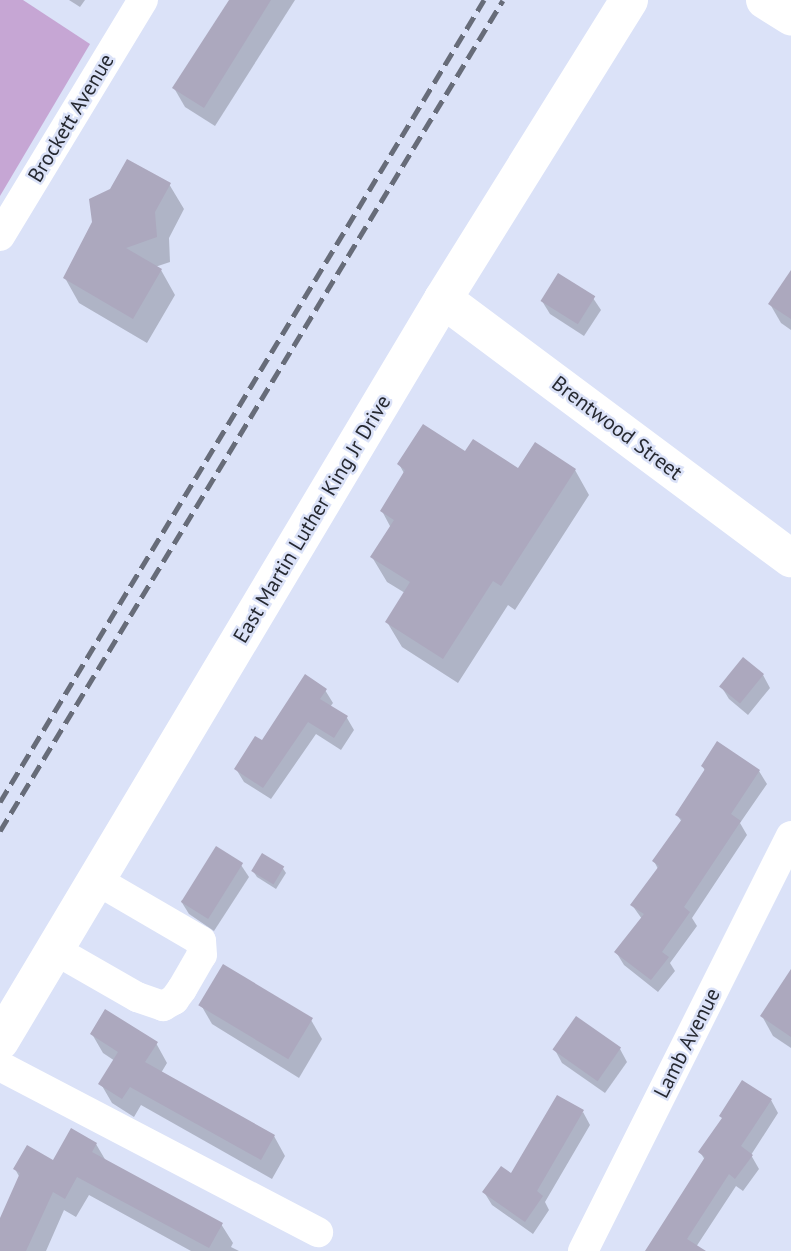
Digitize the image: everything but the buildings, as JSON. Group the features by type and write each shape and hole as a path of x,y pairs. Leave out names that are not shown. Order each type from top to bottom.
{"main road":[{"name":"East Martin Luther King Jr Drive","path":"0,1041 443,299 629,0"},
{"path":"765,0 791,16"},
{"name":"Brentwood Street","path":"443,299 791,558"}],"street":[{"name":"Brockett Avenue","path":"0,236 143,0"},
{"name":"Lamb Avenue","path":"583,1251 791,836"},
{"path":"55,950 136,998 163,1006 174,1000 202,955 201,941 96,880"},
{"path":"0,1066 318,1233"}],"shaded area":[{"path":"0,0 23,0 90,44 0,196"}],"railway":[{"path":"0,802 484,0"},
{"path":"0,831 503,0"}]}
